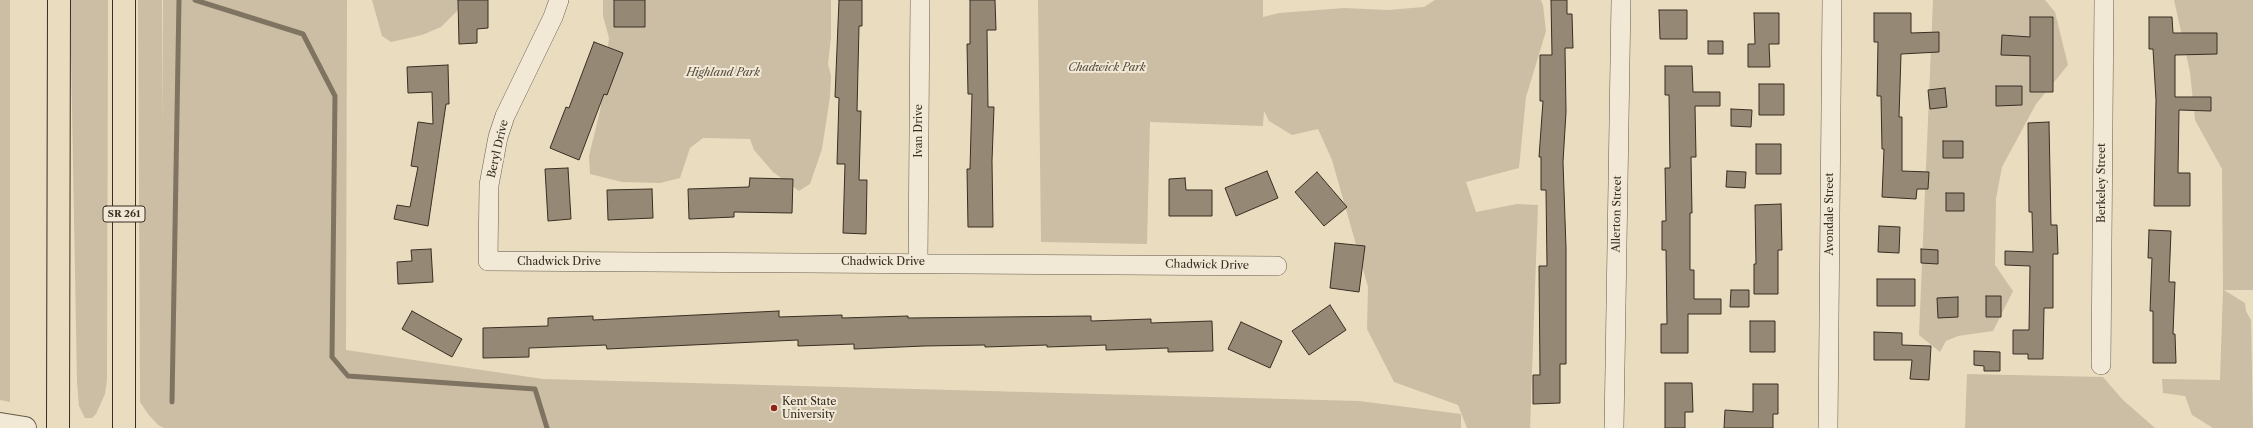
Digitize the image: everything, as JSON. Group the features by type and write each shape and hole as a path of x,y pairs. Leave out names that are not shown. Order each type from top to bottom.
{"main road":[{"path":"58,428 59,0"},
{"name":"SR 261","path":"124,0 124,428"}],"street":[{"name":"Beryl Drive","path":"488,261 489,185 498,137 505,116 553,17 559,0"},
{"name":"Ivan Drive","path":"918,262 920,0"},
{"name":"Allerton Street","path":"1614,428 1620,0"},
{"name":"Avondale Street","path":"1828,428 1832,0"},
{"name":"Berkeley Street","path":"2101,366 2104,0"},
{"name":"Chadwick Drive","path":"488,261 918,262 1277,266"},
{"path":"0,424 26,428"}],"green space":[{"path":"0,0 10,0 10,402 0,400"},
{"path":"70,0 108,0 107,380 105,394 96,414 92,418 85,418 79,406 77,382"},
{"path":"138,0 162,0 163,130 163,0 347,0 346,350 543,379 1359,401 1461,414 1461,428 164,428 158,425 140,402"},
{"path":"372,0 468,0 441,27 422,35 391,42 382,36"},
{"name":"Highland Park","path":"603,0 831,0 831,37 828,64 831,76 830,97 822,149 810,184 799,191 773,172 754,150 750,139 703,138 690,148 680,178 660,183 622,182 590,174 589,156 600,111 609,38 603,16"},
{"name":"Chadwick Park","path":"1038,0 1263,0 1263,17 1279,13 1344,8 1388,10 1424,7 1435,0 1541,0 1546,31 1526,97 1519,168 1466,182 1476,212 1517,204 1538,205 1530,428 1467,428 1458,405 1394,382 1367,329 1368,287 1332,160 1318,129 1292,135 1269,121 1264,111 1263,126 1150,122 1147,244 1041,242"},
{"path":"1933,0 2045,0 2055,12 2068,65 2036,104 2002,167 1996,199 1995,265 2013,291 1993,331 1958,336 1946,341 1940,352 1919,335"},
{"path":"2174,0 2253,0 2253,290 2224,290 2245,303 2246,311 2251,320 2253,428 2213,428 2192,415 2185,396 2163,393 2162,379 2220,380 2223,290 2222,169 2195,120 2190,72"},
{"path":"1967,374 2103,377 2123,400 2155,428 1965,428"}],"building":[{"path":"458,0 488,0 488,28 477,29 477,43 459,44"},
{"path":"614,0 645,0 645,27 614,27"},
{"path":"839,0 862,0 862,26 859,26 857,111 861,111 859,180 867,180 866,234 843,233 845,164 837,164 839,98 835,97"},
{"path":"970,0 995,0 996,30 987,30 988,107 994,107 992,161 993,227 968,227 967,169 970,169 972,94 968,94 967,44 970,44"},
{"path":"1551,0 1567,0 1567,14 1572,14 1573,48 1565,48 1566,112 1563,162 1566,248 1566,364 1560,364 1560,403 1533,404 1533,375 1540,375 1539,266 1547,266 1546,190 1541,190 1541,157 1539,157 1543,101 1540,101 1540,55 1552,55"},
{"path":"1659,10 1687,10 1687,39 1660,39"},
{"path":"1754,13 1779,13 1779,44 1769,44 1770,67 1748,67 1748,44 1755,44"},
{"path":"1874,13 1911,13 1911,33 1939,32 1939,52 1901,54 1899,117 1902,117 1902,171 1929,172 1928,189 1917,189 1916,199 1882,197 1884,149 1882,149 1881,96 1877,96 1878,42 1874,42"},
{"path":"2030,17 2053,17 2053,92 2030,92 2030,56 2001,55 2002,35 2030,37"},
{"path":"2149,17 2172,17 2173,33 2217,33 2217,54 2175,55 2175,97 2211,97 2211,111 2179,110 2178,173 2190,173 2190,206 2154,206 2156,100 2153,49 2149,49"},
{"path":"1708,41 1723,41 1723,54 1708,54"},
{"path":"594,42 623,53 607,95 604,94 579,160 550,148 566,107 569,108"},
{"path":"448,65 449,104 446,104 428,226 394,219 397,205 410,207 418,167 411,166 418,122 433,124 432,92 408,93 407,67"},
{"path":"1665,66 1692,66 1693,92 1720,92 1720,106 1695,106 1696,157 1691,157 1692,213 1690,213 1690,270 1694,270 1694,299 1721,299 1721,314 1688,314 1688,353 1661,353 1661,324 1667,324 1666,250 1662,250 1662,221 1666,221 1665,168 1670,168 1669,95 1665,95"},
{"path":"1759,84 1784,84 1784,115 1759,115"},
{"path":"1996,86 2022,86 2022,105 1996,106"},
{"path":"1945,88 1947,107 1930,109 1928,90"},
{"path":"1731,109 1752,110 1751,127 1731,126"},
{"path":"2049,122 2051,225 2057,225 2058,254 2053,254 2053,308 2044,308 2043,359 2028,359 2028,354 2013,354 2013,330 2029,330 2030,266 2005,265 2005,251 2033,252 2032,212 2029,212 2028,123"},
{"path":"1943,141 1963,141 1963,158 1943,158"},
{"path":"1756,144 1781,144 1781,174 1756,174"},
{"path":"568,168 571,219 548,221 545,169"},
{"path":"1267,171 1278,198 1236,216 1225,188"},
{"path":"1727,171 1746,172 1745,188 1726,187"},
{"path":"1317,172 1347,207 1324,226 1295,192"},
{"path":"750,178 793,179 792,213 734,212 734,217 689,219 688,189 749,187"},
{"path":"1185,178 1186,190 1212,190 1212,216 1169,216 1169,179"},
{"path":"652,189 653,218 608,220 607,190"},
{"path":"1946,193 1964,193 1964,211 1946,211"},
{"path":"1781,204 1782,250 1778,250 1778,294 1754,294 1754,264 1756,264 1755,205"},
{"path":"1879,226 1900,227 1899,253 1878,252"},
{"path":"2149,230 2171,231 2169,282 2175,282 2173,334 2175,334 2176,363 2153,363 2153,311 2150,311 2152,258 2148,258"},
{"path":"1335,243 1365,246 1359,292 1330,288"},
{"path":"431,249 433,282 398,284 397,262 412,261 411,250"},
{"path":"1921,249 1938,250 1938,264 1921,263"},
{"path":"1877,279 1915,279 1915,306 1877,306"},
{"path":"1731,290 1749,290 1749,307 1730,307"},
{"path":"1986,296 2001,296 2001,317 1986,317"},
{"path":"1958,297 1958,317 1938,318 1937,298"},
{"path":"1330,305 1346,330 1309,355 1292,331"},
{"path":"412,311 462,339 452,357 402,329"},
{"path":"779,311 779,317 842,315 842,318 908,316 908,318 1091,316 1091,321 1151,319 1151,323 1212,321 1213,351 1168,352 1168,348 1106,350 1106,345 985,347 985,345 854,349 854,344 798,346 798,340 607,349 606,345 529,348 529,357 483,358 483,328 548,326 548,318 593,316 593,320"},
{"path":"1750,321 1775,321 1775,352 1750,352"},
{"path":"1241,322 1282,341 1270,368 1228,349"},
{"path":"1874,332 1902,333 1902,345 1931,346 1929,380 1910,379 1912,360 1874,360"},
{"path":"1974,351 2000,352 2000,371 1984,371 1984,366 1974,365"},
{"path":"1665,383 1692,383 1693,412 1685,412 1685,428 1665,428"},
{"path":"1753,384 1778,384 1778,414 1773,414 1773,428 1724,428 1725,410 1753,412"}],"waterway":[{"path":"172,402 179,0"},
{"path":"195,0 303,34 335,96 332,357 348,376 535,389 547,428"}],"place":[{"name":"Kent State University","path":"774,408"}]}
